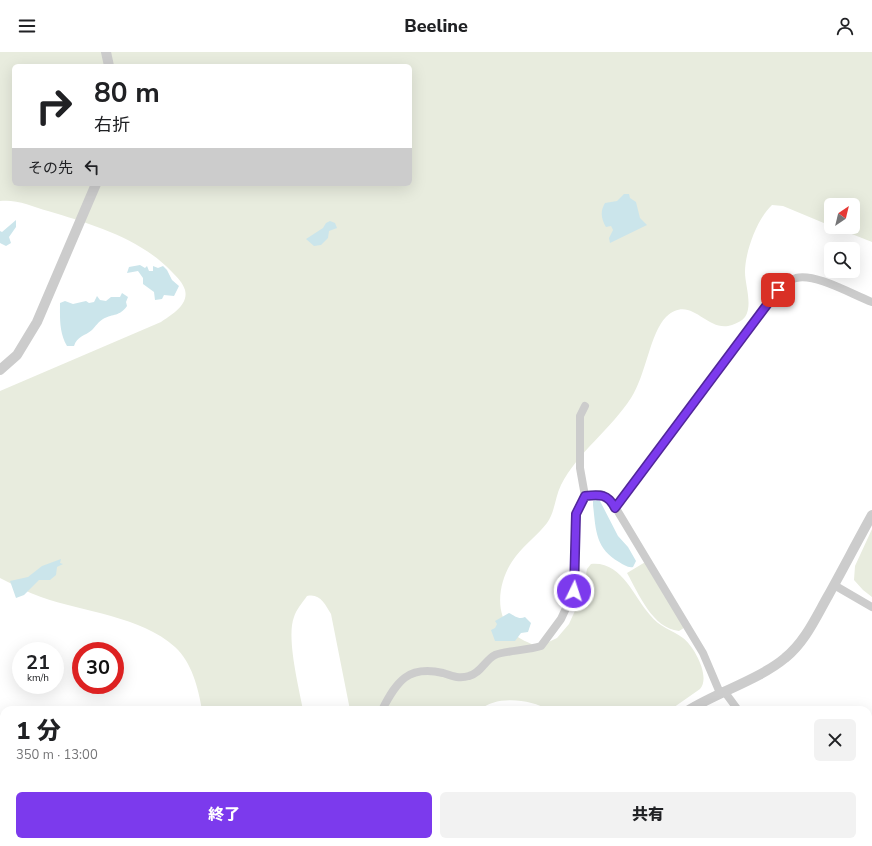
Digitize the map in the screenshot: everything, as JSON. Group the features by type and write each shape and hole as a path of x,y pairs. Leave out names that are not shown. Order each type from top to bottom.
{"street":[{"path":"106,52 109,64"},
{"path":"0,370 17,356 37,322 95,186"},
{"path":"615,508 778,290 786,283 795,278 805,277 872,302"},
{"path":"384,706 401,679 411,672 428,671 458,678 470,676 477,672 496,655 541,646 561,619 574,591 576,514 585,496 580,468 580,416 585,406"},
{"path":"585,496 600,494 611,500 703,653 722,692 734,706"},
{"path":"696,706 770,668 790,653 809,630 872,515"},
{"path":"834,586 872,607"}],"shaded area":[{"path":"0,52 872,52 872,242 852,234 860,234 860,198 824,198 824,223 783,206 772,205 761,219 757,227 747,255 745,277 749,301 745,317 741,321 732,325 723,326 714,324 691,311 684,309 675,311 666,317 656,333 641,378 631,398 568,473 559,490 550,519 523,547 510,564 502,583 500,604 506,624 517,637 538,647 557,638 569,624 583,593 587,569 591,564 611,568 626,581 654,619 687,642 700,662 704,677 703,684 700,689 676,706 541,706 514,700 495,702 486,706 349,706 331,614 322,600 315,596 307,596 294,617 291,637 294,663 302,706 201,706 196,684 186,660 175,647 161,637 146,628 111,616 41,597 0,578 0,391 161,322 182,305 186,295 183,285 172,272 159,260 130,241 81,221 12,201 0,201"},
{"path":"872,529 872,597 854,580 855,566"},
{"path":"647,561 687,626 679,631 670,629 661,624 654,617 647,609 627,573"}],"water":[{"path":"624,194 629,194 630,198 636,202 640,218 647,225 610,243 609,238 613,230 611,226 606,227 604,224 602,209 605,203 617,201"},
{"path":"16,220 16,227 9,237 11,243 6,246 0,243 0,231 2,232"},
{"path":"330,221 335,223 337,228 329,231 328,238 321,245 314,246 306,239 323,228 326,223"},
{"path":"140,265 145,268 147,266 149,271 153,271 153,266 158,268 163,266 167,270 172,280 179,286 174,296 164,295 162,299 155,300 154,292 143,284 143,278 138,271 127,273 129,267"},
{"path":"122,293 128,297 126,302 127,306 121,312 101,320 92,330 79,338 74,346 67,346 61,330 60,303 65,301 73,304 86,301 89,303 94,302 97,296 100,300 106,301 111,297 120,297"},
{"path":"593,501 600,501 618,536 628,547 636,561 633,567 626,566 611,557 601,544 596,530 593,505"},
{"path":"61,559 60,563 63,564 57,567 56,575 50,580 39,580 24,595 16,598 10,581 28,577 42,566"},
{"path":"509,613 519,618 525,617 531,623 528,632 521,633 515,641 495,641 491,630 495,628 497,624 495,621"}],"route":[{"path":"574,591 576,572 576,514 585,496 600,494 611,500 615,508 778,290"}]}
